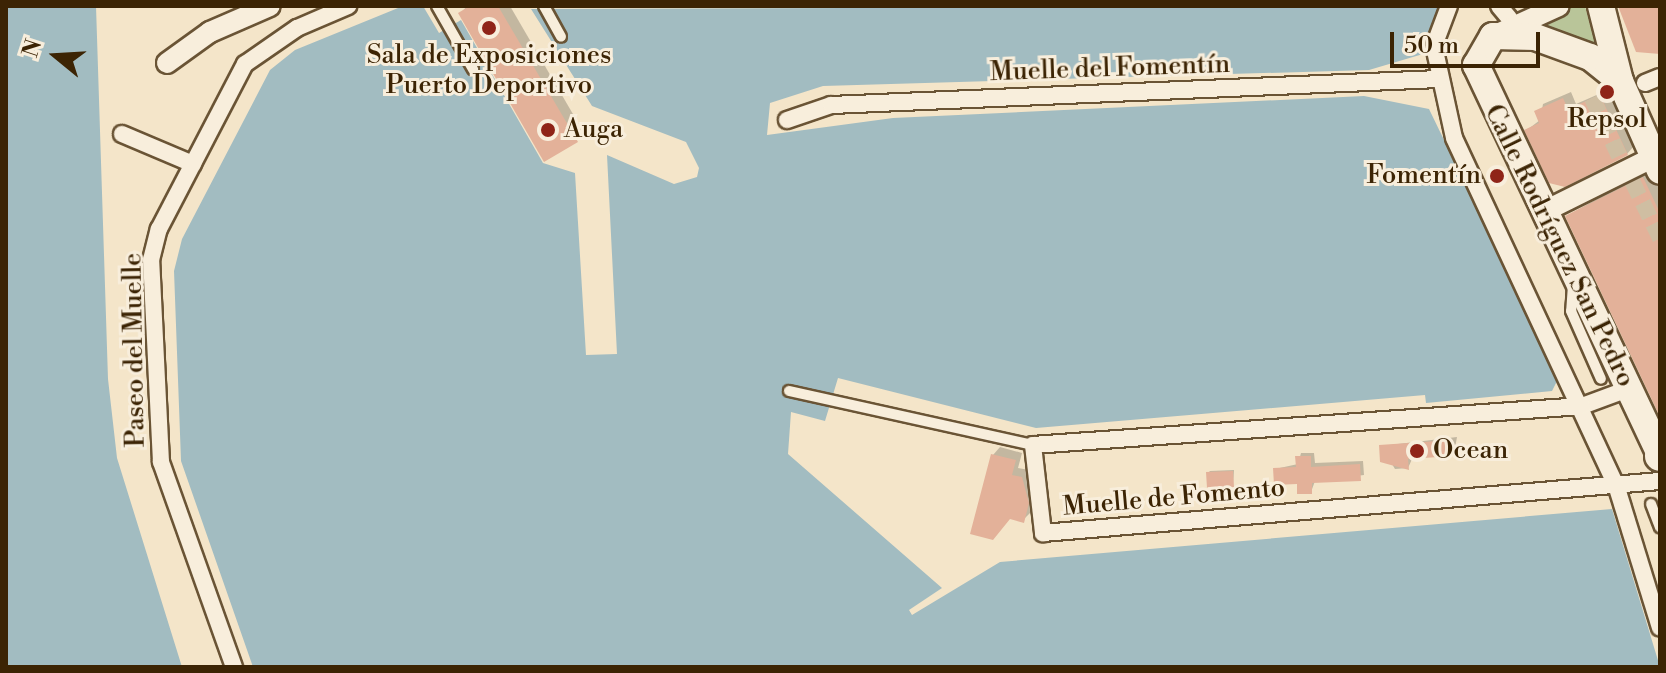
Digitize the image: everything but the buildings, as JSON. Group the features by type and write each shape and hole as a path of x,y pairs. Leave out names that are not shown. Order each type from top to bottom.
{"street":[{"path":"167,63 210,32 270,6"},
{"name":"Paseo del Muelle","path":"234,667 161,462 151,260 193,164 245,64 297,28 348,6"},
{"path":"1449,6 1434,46 1444,105 1617,488 1660,628"},
{"path":"1500,20 1559,6"},
{"path":"1543,212 1658,161 1642,80 1601,6"},
{"path":"1500,20 1535,37 1574,48 1642,80"},
{"name":"Calle Rodríguez San Pedro","path":"1500,20 1478,54 1480,80 1660,455"},
{"name":"Muelle del Fomentín","path":"787,120 831,105 1438,79"},
{"path":"122,134 193,164"},
{"path":"1033,445 1582,406 1628,389"},
{"name":"Muelle de Fomento","path":"1033,445 1043,533 1617,488 1660,481"}],"lane":[{"path":"437,6 473,69"},
{"path":"544,6 561,37"},
{"path":"1573,275 1571,311 1601,379"},
{"path":"789,391 1033,445"},
{"path":"1651,504 1660,527"}],"green space":[{"path":"1573,6 1585,6 1596,46 1536,27"}],"water":[{"path":"6,6 96,6 108,379 117,458 182,667 6,667"},
{"path":"403,6 423,6 439,33 461,20 543,163 575,173 586,355 617,354 607,155 674,184 697,177 699,168 686,142 592,106 531,9 1439,6 1423,54 1369,70 823,86 770,103 767,135 893,118 1364,96 1429,109 1559,377 1552,391 1426,403 1425,395 1036,428 838,378 825,421 791,412 788,454 942,588 909,610 912,615 1000,562 1612,509 1660,667 253,667 181,461 174,271 182,239 270,70 295,50"}],"tunnel":[{"path":"1592,98 1619,156"},
{"path":"1632,181 1660,238"}],"place":[{"name":"Sala de Exposiciones Puerto Deportivo","path":"489,28"},
{"name":"Repsol","path":"1607,92"},
{"name":"Auga","path":"548,130"},
{"name":"Fomentín","path":"1497,176"},
{"name":"Ocean","path":"1417,451"}]}
